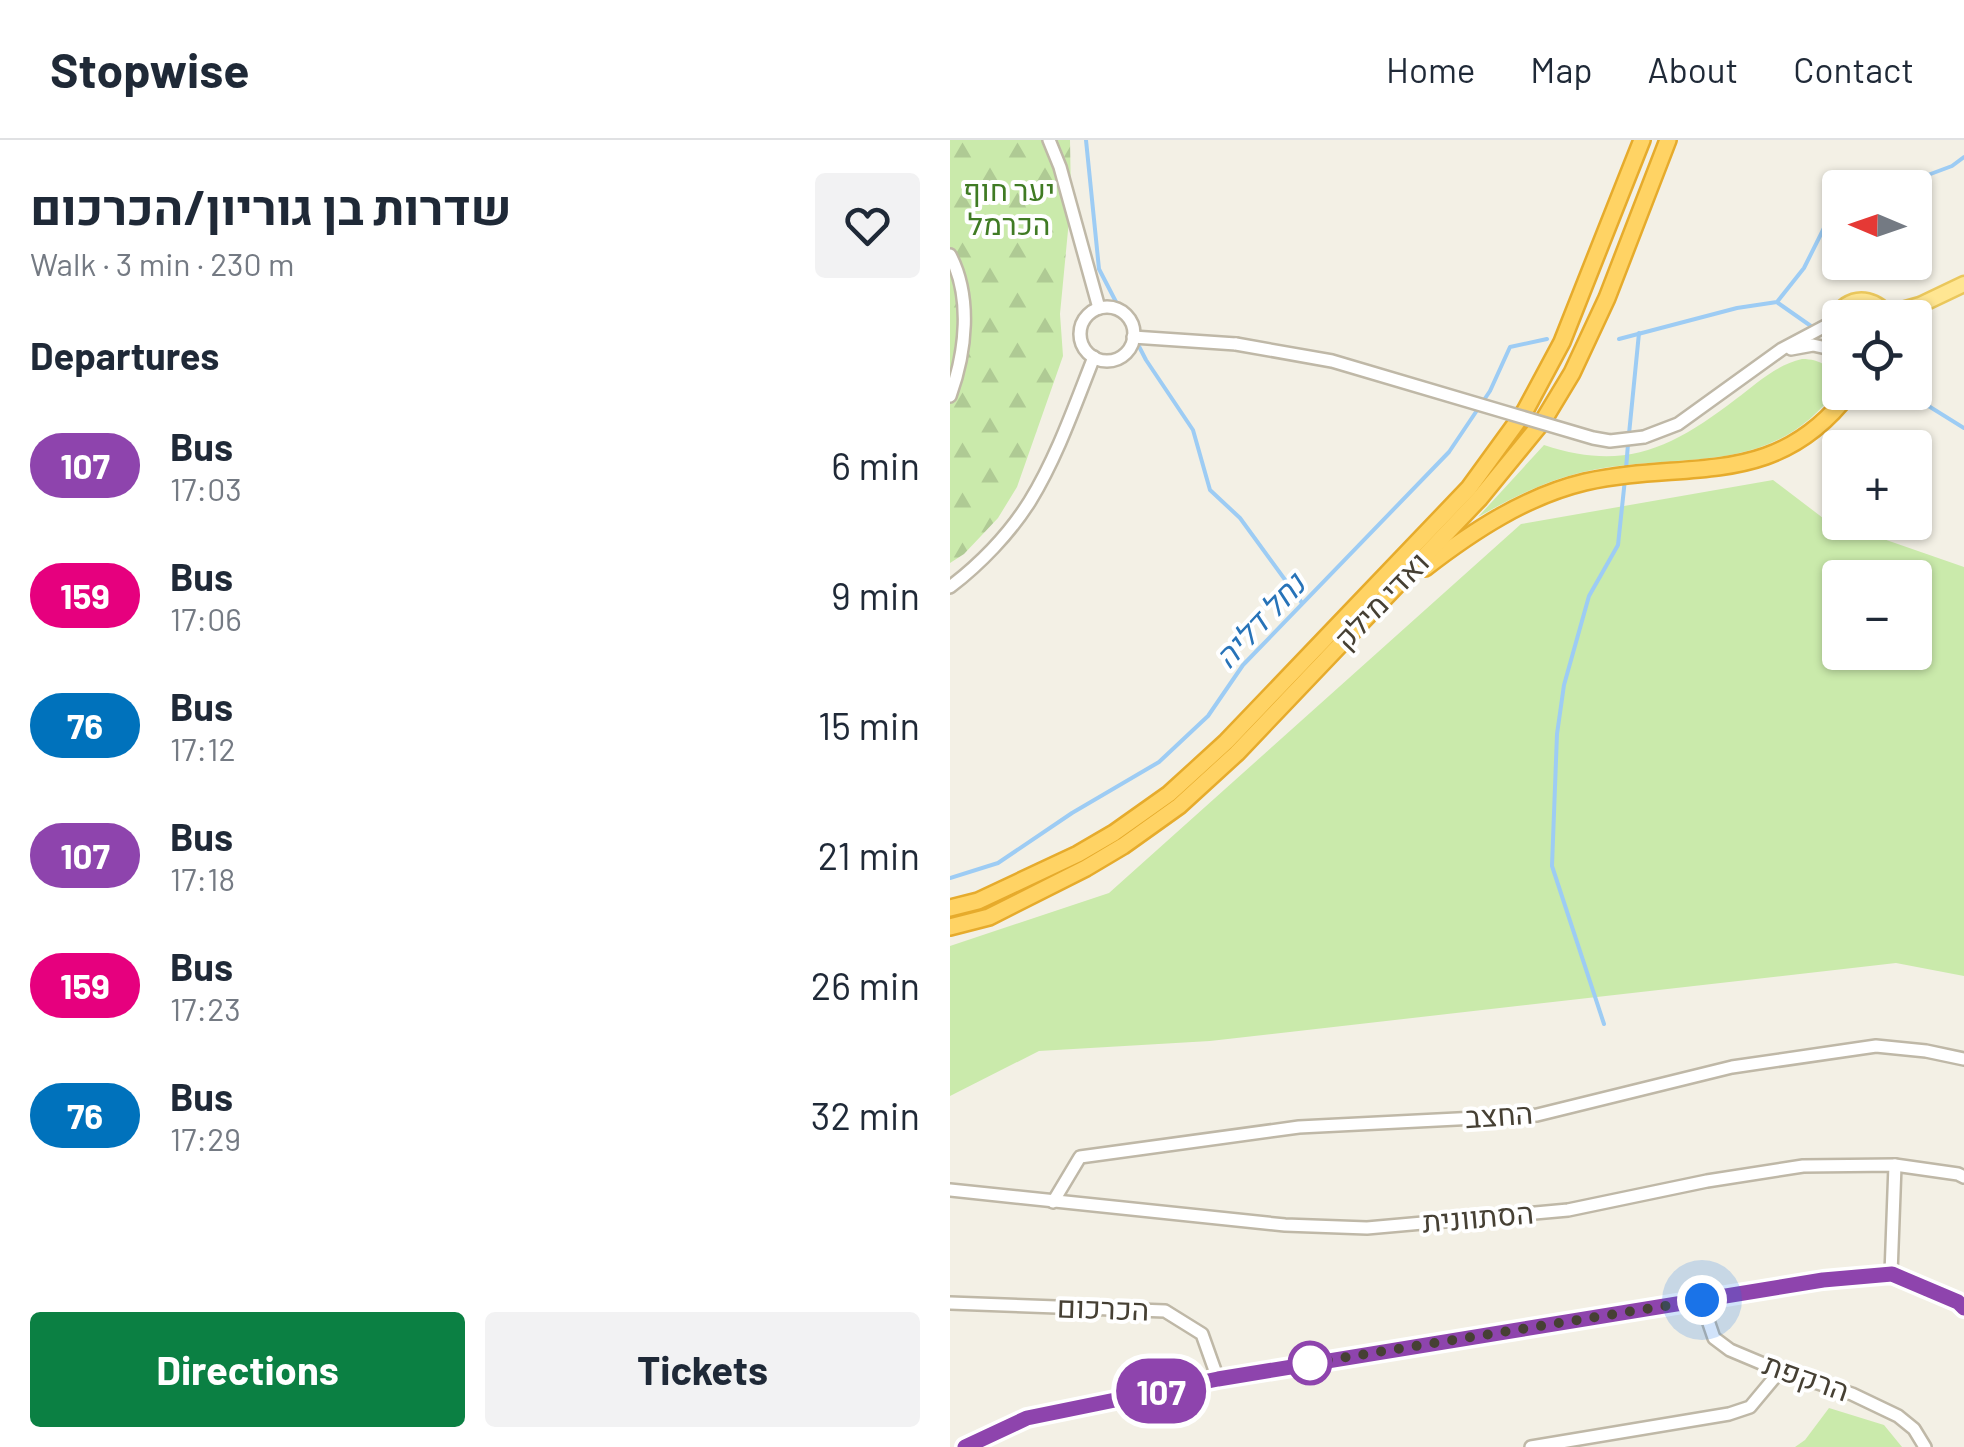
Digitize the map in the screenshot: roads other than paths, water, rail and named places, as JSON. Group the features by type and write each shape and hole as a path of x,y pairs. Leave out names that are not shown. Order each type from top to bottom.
{"highway":[{"name":"ואדי מילק","path":"950,908 978,901 1078,854 1169,794 1226,742 1468,488 1525,411 1562,342 1642,140"},
{"name":"ואדי מילק","path":"950,927 989,918 1086,868 1193,794 1228,763 1490,487 1521,451 1572,374 1595,327 1668,140"},
{"path":"1354,630 1451,548 1538,498 1587,482 1702,471 1755,461 1792,444 1835,410"}],"main road":[{"path":"1930,300 1964,284"}],"street":[{"path":"1049,140 1099,308"},
{"path":"950,255 958,272 966,337 950,396"},
{"path":"1099,308 1116,308 1133,328 1133,337 1131,346 1119,358 1102,360 1082,344 1080,335 1084,318 1099,308"},
{"path":"1133,337 1236,344 1332,361 1610,442 1644,437 1678,424 1782,349 1822,328"},
{"path":"1769,359 1792,349 1822,348"},
{"path":"950,587 978,565 1030,502 1094,357"},
{"name":"החצב","path":"1052,1202 1080,1158 1299,1127 1536,1115 1732,1067 1876,1046 1926,1050 1964,1059"},
{"name":"הסתוונית","path":"950,1190 1286,1225 1367,1228 1568,1210 1803,1166 1894,1166"},
{"path":"1892,1274 1894,1166 1964,1177"},
{"path":"965,1447 1027,1418 1218,1379 1823,1280 1892,1274 1964,1308"},
{"name":"הרקפת","path":"1702,1300 1714,1338 1730,1350 1852,1394 1898,1416 1925,1447"},
{"name":"הכרכום","path":"950,1303 1165,1311 1202,1334 1218,1379"},
{"path":"1531,1447 1729,1414 1750,1407 1780,1371"}],"waterway":[{"path":"1086,140 1099,269 1146,360 1193,430 1210,490 1240,518 1302,603"},
{"name":"נחל דליה","path":"1932,173 1964,157"},
{"name":"נחל דליה","path":"1619,339 1737,308 1777,302 1804,268 1822,232"},
{"path":"1778,303 1822,334"},
{"path":"1629,434 1639,333"},
{"name":"נחל דליה","path":"950,878 998,863 1072,813 1159,762 1208,716 1243,665 1449,452 1490,391 1510,347 1547,339"},
{"path":"1932,408 1964,428"},
{"path":"1626,469 1628,444"},
{"path":"1604,1024 1552,866 1557,734 1564,685 1589,596 1618,545 1625,479"}],"park label":[{"name":"יער חוף הכרמל","path":"1009,208"}]}
